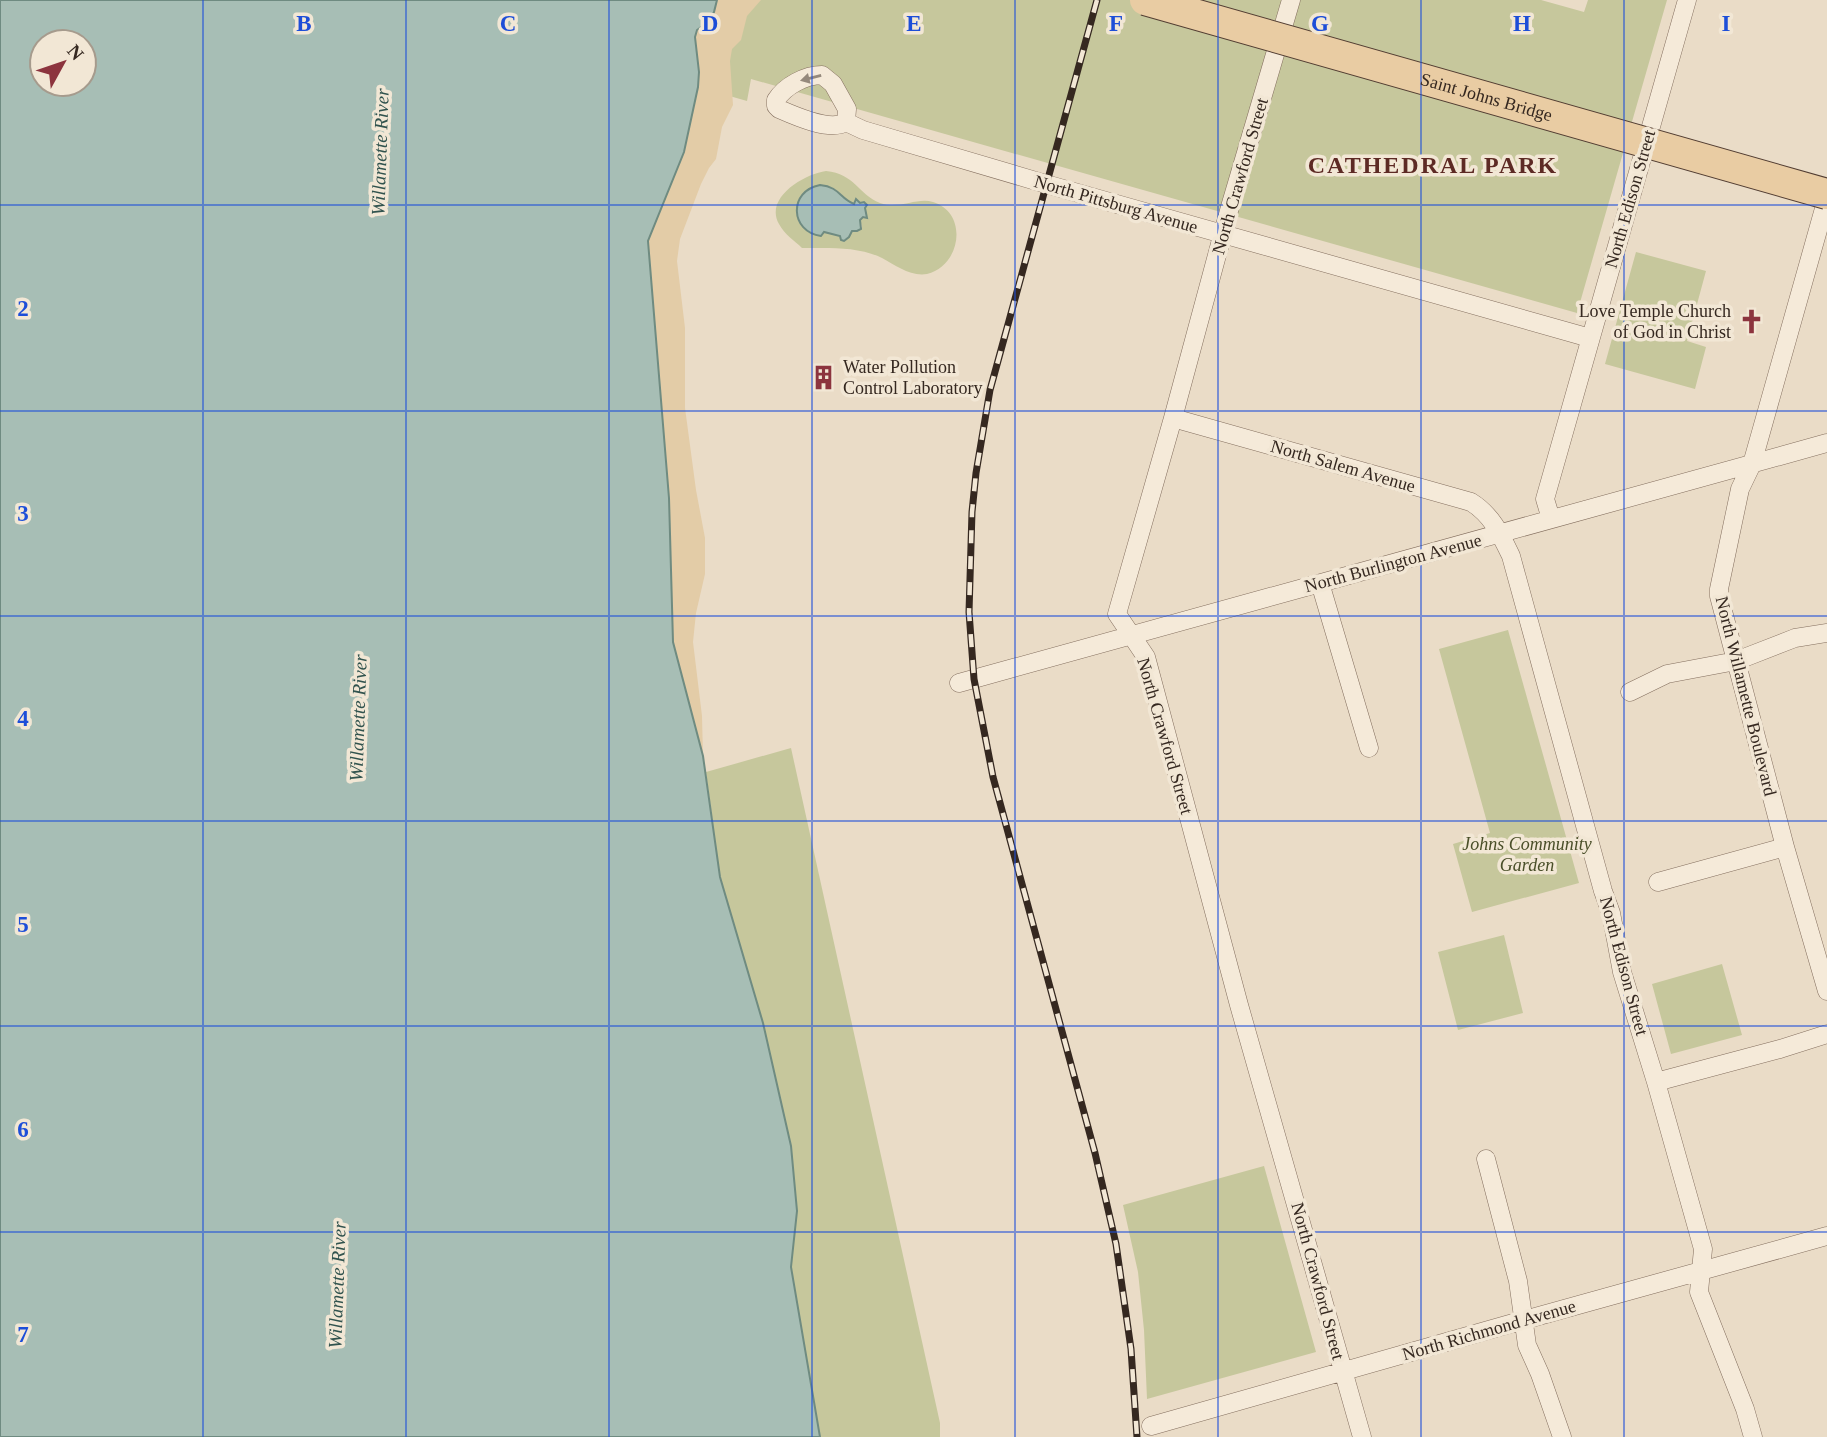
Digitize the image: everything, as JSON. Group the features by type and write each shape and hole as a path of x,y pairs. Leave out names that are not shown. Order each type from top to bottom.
{"main road":[{"name":"Saint Johns Bridge","path":"1145,0 1827,196"}],"street":[{"name":"North Crawford Street","path":"1291,0 1230,207 1117,614 1146,657 1239,1005 1362,1437"},
{"name":"North Edison Street","path":"1551,519 1545,499 1688,0"},
{"name":"North Pittsburg Avenue","path":"846,122 863,130 1022,177 1590,338"},
{"name":"North Willamette Boulevard","path":"1827,196 1752,464 1740,489 1719,585 1719,596 1785,847 1827,991"},
{"name":"North Salem Avenue","path":"1173,418 1471,502 1481,509 1501,533"},
{"name":"North Burlington Avenue","path":"959,683 1827,443"},
{"name":"North Edison Street","path":"1501,533 1511,556 1611,913 1622,972 1703,1249 1699,1292 1745,1409 1753,1437"},
{"path":"1320,583 1369,748"},
{"path":"1630,692 1667,674 1736,661 1795,638 1827,633"},
{"path":"1658,882 1785,847"},
{"path":"1656,1082 1827,1034"},
{"path":"1486,1160 1518,1281 1527,1345 1562,1437"},
{"name":"North Richmond Avenue","path":"1151,1426 1827,1236"}],"green space":[{"name":"CATHEDRAL PARK","path":"717,0 1541,0 1584,12 1588,0 1667,0 1577,313 751,79 747,101 698,87"},
{"path":"826,171 844,176 866,195 887,205 927,201 944,208 952,217 956,228 953,251 947,261 938,269 921,274 909,272 863,251 802,248 779,224 777,205 789,189 817,173","holes":["820,185 834,189 851,203 854,204 856,199 867,206 866,218 864,216 860,220 862,227 851,231 849,237 824,232 821,236 815,235 800,223 797,208"]},
{"path":"1636,252 1706,271 1687,341 1706,347 1695,389 1605,364"},
{"name":"Johns Community Garden","path":"1508,630 1579,883 1472,912 1453,844 1490,833 1439,649"},
{"path":"791,748 940,1423 940,1437 820,1437 791,1267 797,1211 791,1146 763,1023 720,877 706,772"},
{"path":"1504,935 1523,1013 1458,1030 1438,952"},
{"path":"1722,964 1742,1035 1671,1054 1652,984"},
{"path":"1264,1166 1316,1352 1147,1399 1138,1272 1123,1205"}],"sand":[{"path":"717,0 761,0 747,16 741,40 732,49 730,61 733,105 722,127 716,159 701,184 680,239 677,261 685,328 685,408 705,538 705,574 693,642 702,716 703,756 673,642 669,498 648,241 684,152 698,87 695,37 697,30 708,22"}],"water":[{"name":"Willamette River","path":"0,0 717,0 708,22 697,30 695,37 698,87 684,152 648,241 669,498 673,642 703,756 720,877 763,1023 791,1146 797,1211 791,1267 820,1437 0,1437"},
{"path":"820,185 836,190 854,204 856,199 867,205 867,218 860,220 861,229 852,231 844,241 840,236 824,232 821,236 811,233 799,220 797,211 802,195"}],"railway":[{"path":"1097,0 990,390 972,512 969,612 974,679 993,777 1095,1153 1116,1244 1131,1349 1137,1437"}],"place":[{"name":"Love Temple Church of God in Christ","path":"1751,321"},
{"name":"Water Pollution Control Laboratory","path":"823,377"}],"district":[{"name":"CATHEDRAL PARK","path":"1433,165"}]}
